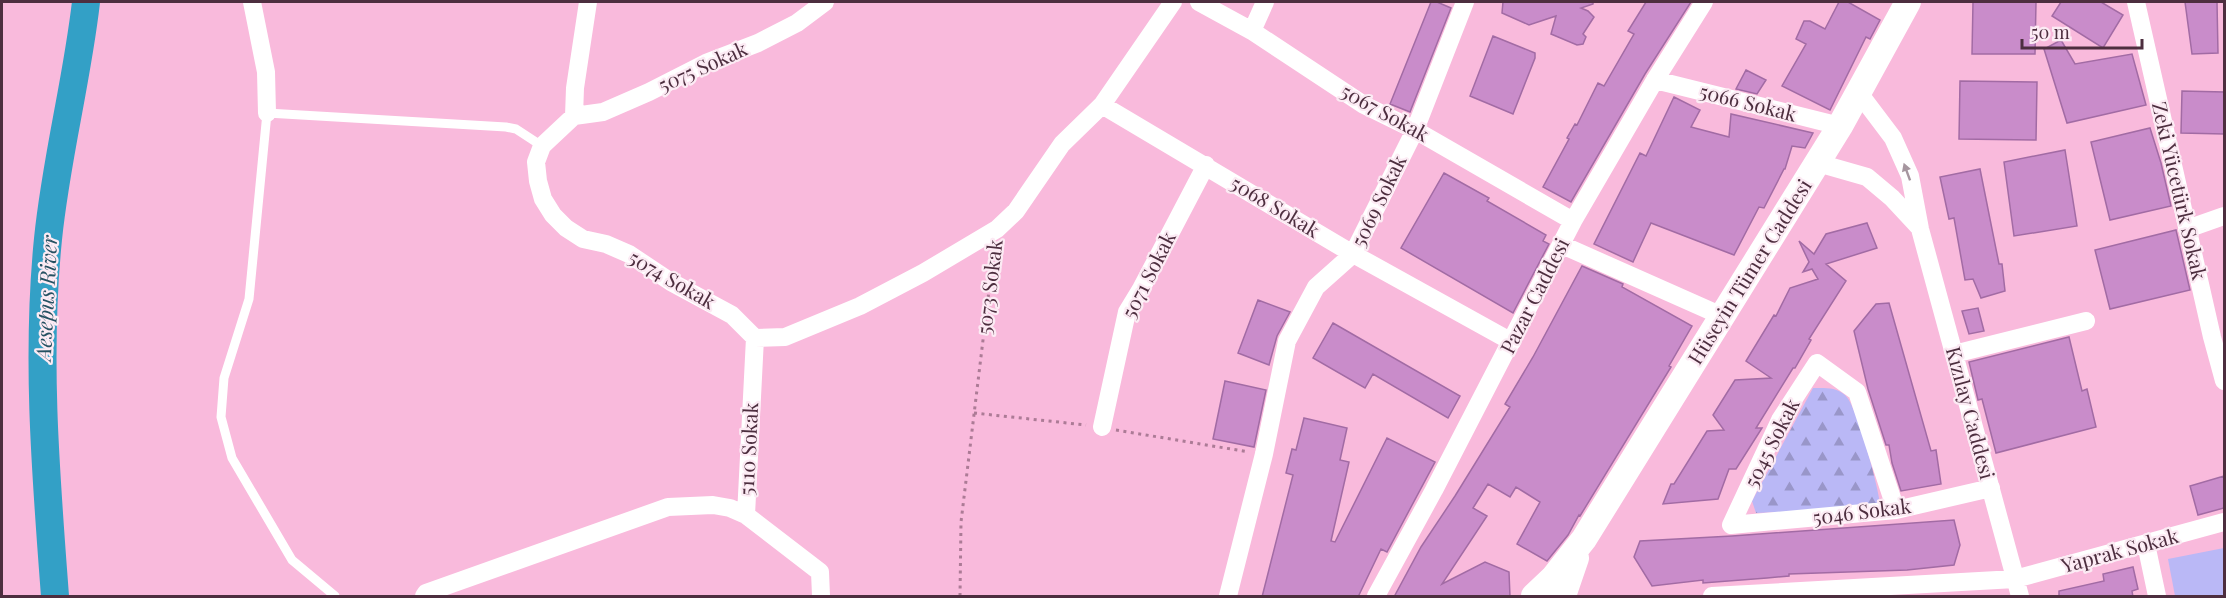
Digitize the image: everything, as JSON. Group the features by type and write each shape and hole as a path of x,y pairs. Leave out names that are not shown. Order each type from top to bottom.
{"main road":[{"name":"Hüseyin Tümer Caddesi","path":"1534,597 1553,578 1584,538 1818,163 1908,2"},
{"name":"Hüseyin Tümer Caddesi","path":"1563,597 1584,538"}],"street":[{"path":"252,2 266,72 267,113"},
{"path":"542,146 574,116 575,88 588,2"},
{"name":"5075 Sokak","path":"574,116 603,112 706,63 758,43 797,23 825,2"},
{"name":"5073 Sokak","path":"997,229 1016,211 1062,144 1102,105 1173,2"},
{"name":"5067 Sokak","path":"1199,2 1252,31 1364,105 1415,130 1573,221"},
{"path":"1252,31 1265,2"},
{"name":"5069 Sokak","path":"1227,597 1264,454 1287,341 1316,287 1353,254 1415,130 1465,2"},
{"name":"Pazar Caddesi","path":"1377,597 1512,342 1573,221 1655,80 1704,2"},
{"name":"Zeki Yücetürk Sokak","path":"2136,2 2224,381"},
{"name":"5066 Sokak","path":"1655,80 1840,126"},
{"name":"Kızılay Caddesi","path":"1859,93 1893,138 1910,176 1920,229 2018,588"},
{"name":"5068 Sokak","path":"1102,105 1353,254 1512,342"},
{"name":"5074 Sokak","path":"542,146 536,162 543,199 553,215 566,228 583,239 606,244 629,254 696,296 732,315 755,338"},
{"name":"Kızılay Caddesi","path":"1818,163 1867,177 1892,198 1920,229"},
{"name":"5071 Sokak","path":"1102,427 1126,312 1141,289 1206,165"},
{"path":"2187,229 2224,216"},
{"path":"755,338 785,337 860,306 923,273 997,229"},
{"path":"1562,246 1722,316"},
{"path":"1954,354 2086,321"},
{"name":"5110 Sokak","path":"755,338 746,515 820,572 821,597"},
{"name":"5045 Sokak","path":"1731,525 1780,420 1817,363 1857,392 1896,510"},
{"name":"5046 Sokak","path":"1731,525 1896,510 1991,488"},
{"path":"425,595 668,507 713,505 730,508 746,515"},
{"name":"Yaprak Sokak","path":"1712,597 2018,588 2146,544 2224,522"},
{"path":"2146,544 2157,597"}],"lane":[{"path":"335,597 292,560 232,458 221,417 224,378 249,298 267,113 506,127 516,129 542,146"}],"path":[{"name":"5073 Sokak","path":"960,597 961,522 997,229"}],"green space":[{"path":"1813,388 1830,388 1838,391 1850,402 1866,446 1880,503 1835,510 1756,513 1752,501"},
{"path":"2224,548 2224,596 2175,596 2168,559"}],"building":[{"path":"1431,2 1451,8 1410,112 1390,104"},
{"path":"1503,2 1593,2 1581,8 1594,17 1583,34 1586,37 1583,44 1577,45 1551,34 1556,16 1529,25 1502,13"},
{"path":"1646,2 1691,2 1645,74 1571,202 1543,187 1598,83 1604,86 1634,34 1628,31"},
{"path":"1839,2 1848,2 1880,20 1870,39 1866,37 1830,110 1782,86 1806,44 1796,39 1804,21 1810,21 1825,29"},
{"path":"1973,2 2036,2 2035,54 1972,54"},
{"path":"2061,2 2101,2 2123,15 2103,48 2052,16"},
{"path":"2185,2 2217,2 2218,53 2192,54"},
{"path":"1493,36 1535,53 1513,114 1470,96"},
{"path":"2061,40 2075,64 2132,54 2146,105 2067,123 2044,49"},
{"path":"1746,70 1766,80 1757,94 1736,89"},
{"path":"1960,81 2037,82 2036,140 1959,139"},
{"path":"2182,91 2224,92 2224,134 2181,133"},
{"path":"1674,97 1700,110 1691,127 1729,137 1731,114 1813,133 1805,148 1792,146 1785,169 1764,208 1759,207 1734,255 1651,223 1633,262 1594,244 1640,153 1646,156"},
{"path":"2150,128 2171,206 2110,220 2091,142"},
{"path":"2065,150 2077,226 2014,236 2004,162"},
{"path":"1980,169 1999,264 2002,264 2005,291 1981,298 1973,279 1965,280 1954,218 1949,219 1940,177"},
{"path":"1444,173 1489,198 1487,201 1546,235 1543,241 1549,244 1513,313 1401,248"},
{"path":"1867,223 1877,248 1826,264 1846,281 1809,339 1811,340 1795,368 1756,428 1762,428 1736,469 1729,469 1718,499 1663,504 1671,484 1674,484 1707,431 1724,430 1713,415 1735,380 1771,378 1746,361 1774,315 1776,316 1790,288 1818,279 1812,269 1803,272 1809,262 1799,241 1814,254 1826,234"},
{"path":"2176,230 2190,290 2110,309 2095,250"},
{"path":"1582,266 1623,284 1622,287 1692,326 1669,366 1671,367 1568,535 1547,561 1517,544 1540,502 1516,487 1510,497 1488,484 1473,508 1487,516 1442,584 1485,562 1509,572 1510,597 1394,597 1421,547 1510,407 1505,404"},
{"path":"1258,300 1290,312 1277,336 1269,365 1238,353"},
{"path":"1889,303 1931,451 1936,450 1941,484 1901,491 1889,445 1886,445 1868,389 1854,331 1876,304"},
{"path":"1978,308 1984,331 1969,334 1962,311"},
{"path":"1333,323 1460,396 1448,418 1373,374 1365,388 1313,358"},
{"path":"2069,337 2082,391 2087,389 2096,427 1996,453 1982,399 1978,400 1969,362"},
{"path":"1225,381 1266,390 1254,447 1213,439"},
{"path":"1304,418 1347,428 1340,460 1349,462 1331,541 1335,542 1387,438 1435,462 1387,552 1381,549 1358,597 1262,597 1293,475 1286,473 1292,449 1296,450"},
{"path":"2224,476 2224,508 2198,515 2190,486"},
{"path":"1954,520 1960,545 1954,565 1907,570 1789,574 1789,576 1767,578 1703,583 1703,580 1652,586 1634,557 1640,541"},
{"path":"2133,567 2138,589 2132,591 2133,597 2059,597 2059,591 2104,581 2103,574"}],"waterway":[{"name":"Aesepus River","path":"55,596 44,418 44,284 52,209 86,2"}]}
